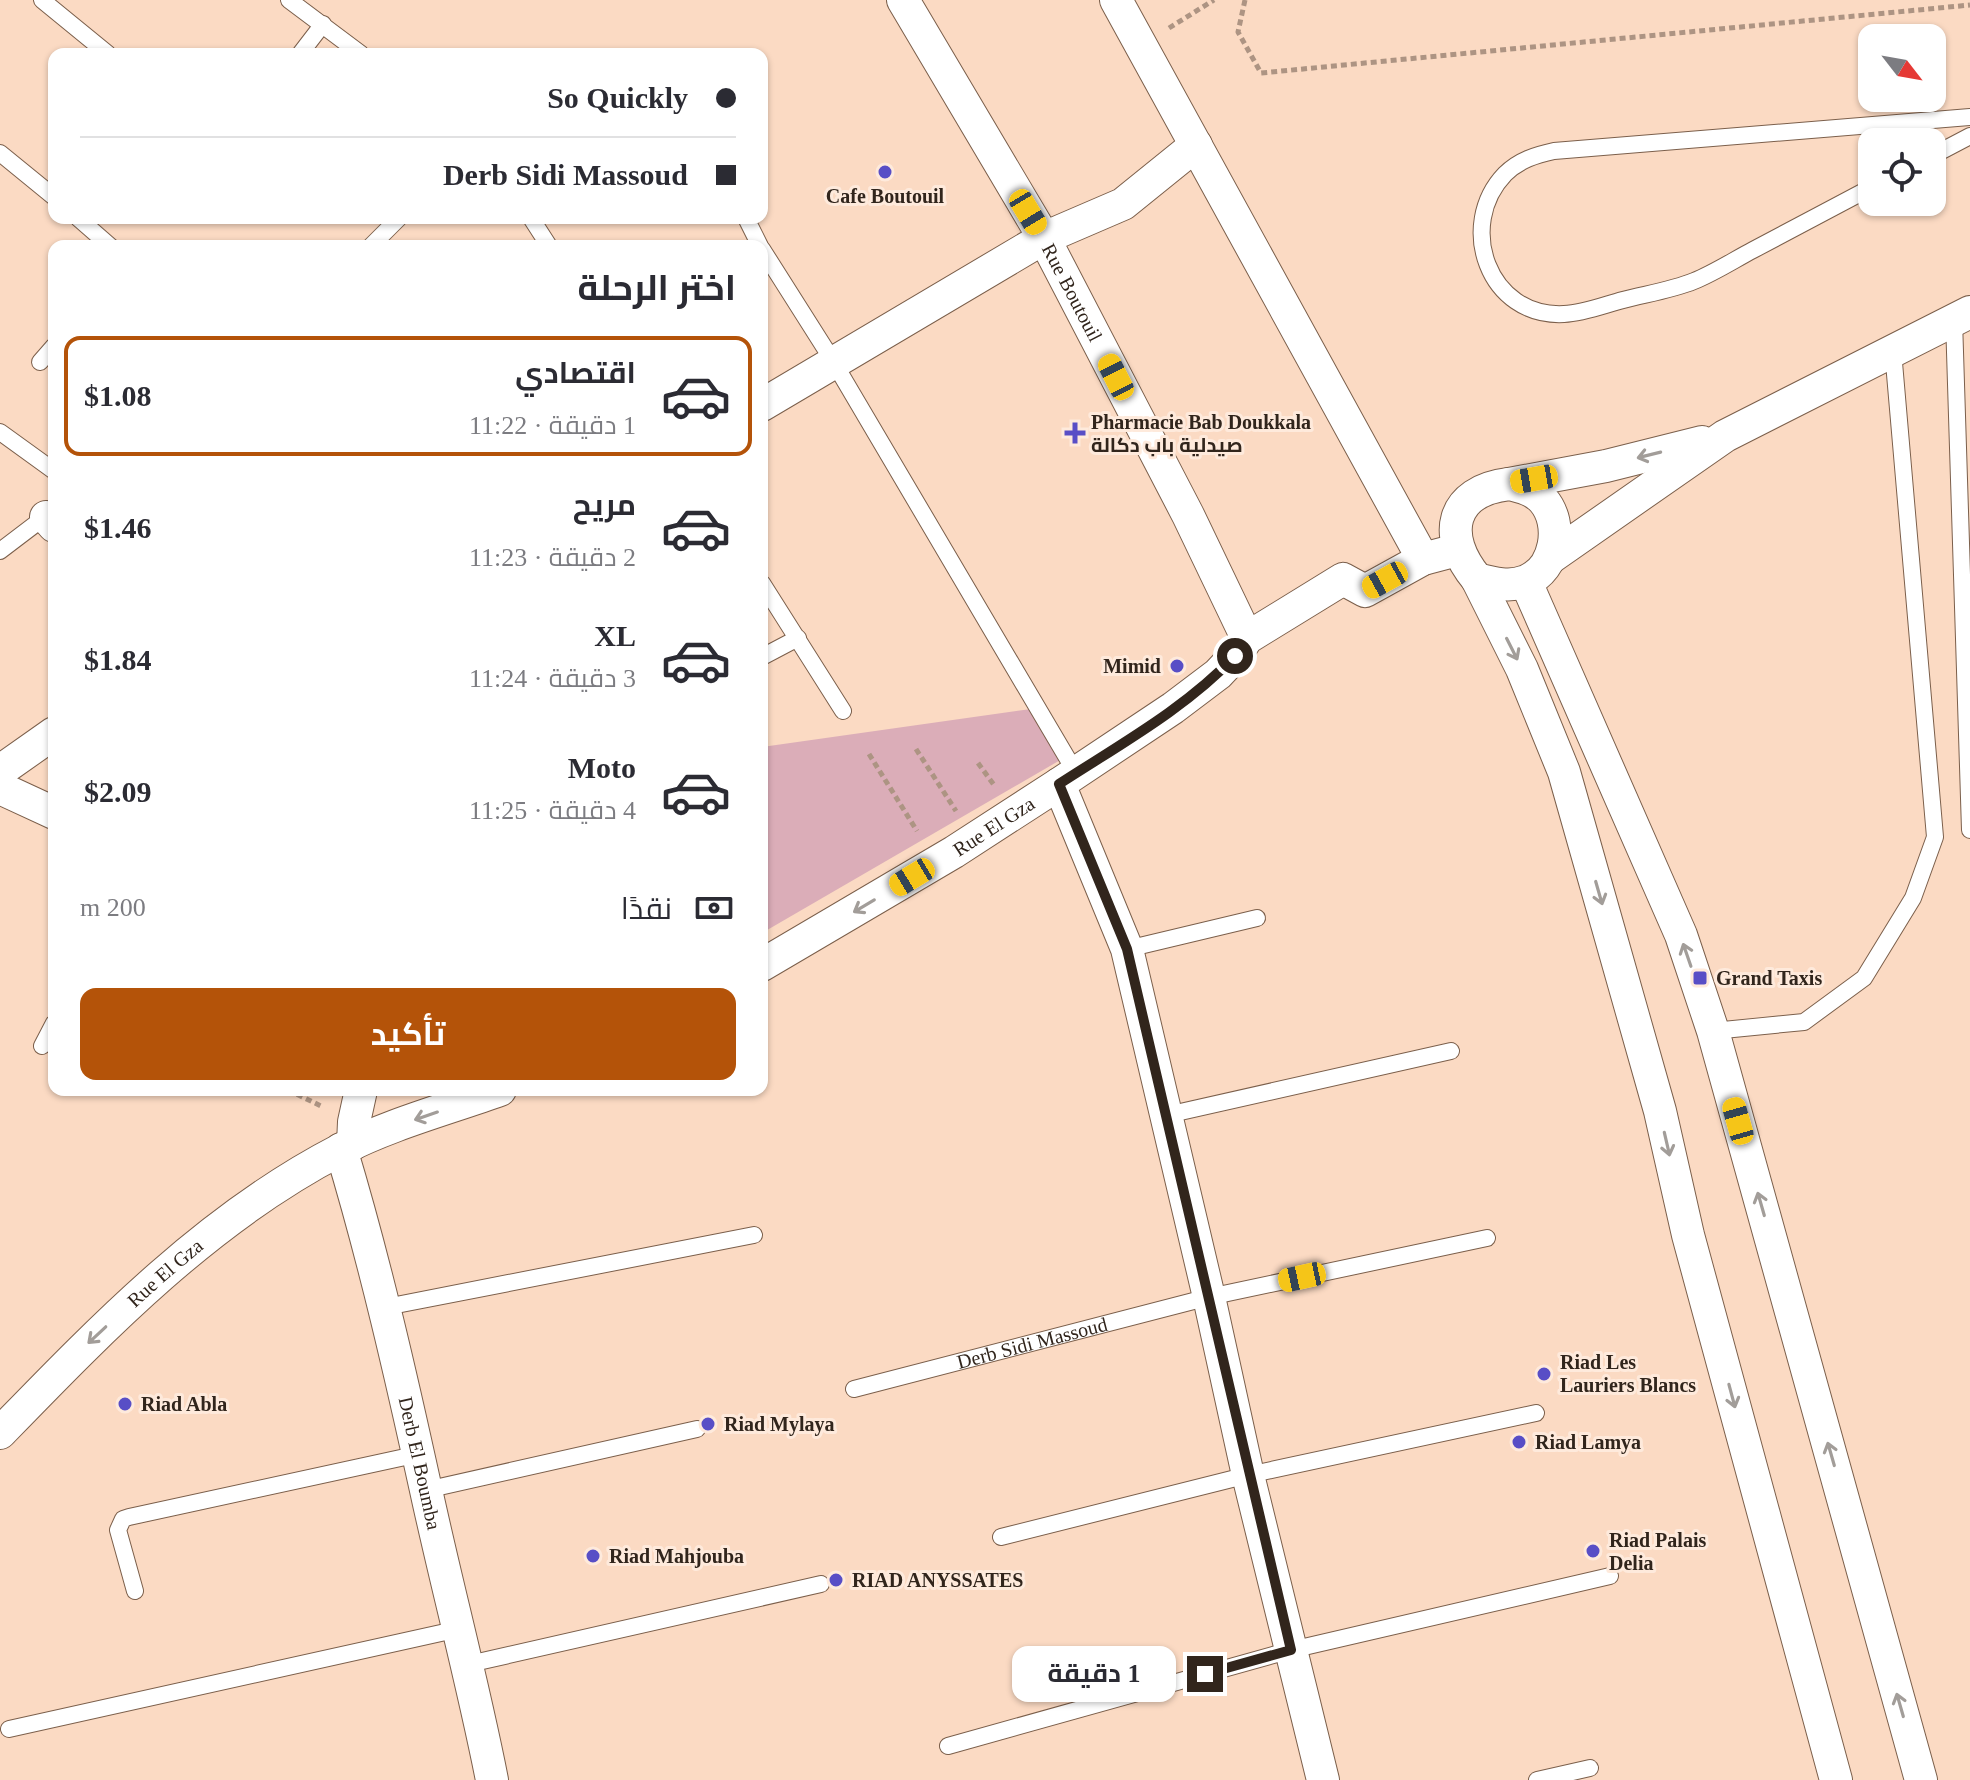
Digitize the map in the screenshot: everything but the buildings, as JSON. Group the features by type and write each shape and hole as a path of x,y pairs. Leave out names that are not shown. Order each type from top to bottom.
{"street":[{"name":"Rue Boutouil","path":"903,0 1044,238 1188,515 1247,638"},
{"path":"1116,0 1423,559"},
{"path":"768,401 1044,238 1123,204 1196,145"},
{"path":"1477,579 1501,585 1526,582 1550,558 1725,436 1962,316"},
{"path":"1725,436 1606,466 1489,486 1472,496 1460,512 1454,530 1457,550 1477,579 1522,669 1564,772 1660,1111 1688,1235 1836,1780"},
{"path":"1509,484 1528,489 1544,501 1553,519 1556,539 1550,558"},
{"name":"Rue El Gza","path":"768,961 936,863 1068,778 1218,674 1247,638 1343,579 1365,591 1423,559 1457,550"},
{"path":"1526,582 1681,935 1713,1031 1921,1780"},
{"path":"0,771 48,737"},
{"path":"1068,778 1127,949 1248,1475 1323,1780"},
{"path":"0,788 48,810"},
{"path":"347,1147 360,1096"},
{"name":"Rue El Gza","path":"4,1424 110,1323 198,1245 261,1195 347,1147 484,1096"},
{"name":"Derb El Boumba","path":"347,1147 469,1664 492,1780"}],"lane":[{"path":"42,0 101,48"},
{"path":"289,0 353,48"},
{"path":"305,48 323,24"},
{"path":"1858,194 1694,281 1588,310 1562,314 1539,311 1517,301 1500,285 1487,266 1481,243 1482,217 1491,192 1507,172 1529,157 1554,151 1970,117"},
{"path":"1946,149 1970,136"},
{"path":"0,153 48,192"},
{"path":"85,224 103,240"},
{"path":"377,240 393,224"},
{"path":"768,259 833,361 1068,778"},
{"path":"1962,316 1970,830"},
{"path":"1713,1031 1804,1022 1864,978 1913,898 1935,837 1893,351"},
{"path":"40,362 48,353"},
{"path":"0,432 48,467"},
{"path":"0,551 48,520"},
{"path":"768,592 843,711"},
{"path":"768,654 798,638"},
{"path":"1127,949 1257,918"},
{"path":"42,1046 48,1034"},
{"path":"1167,1115 1451,1051"},
{"path":"386,1307 754,1235"},
{"name":"Derb Sidi Massoud","path":"854,1389 1209,1297 1487,1238"},
{"path":"1001,1537 1248,1475 1536,1413"},
{"path":"426,1490 697,1429"},
{"path":"135,1591 118,1530 123,1519 419,1454"},
{"path":"948,1746 1291,1650 1610,1576"},
{"path":"469,1664 821,1584"},
{"path":"9,1729 459,1629"},
{"path":"1537,1780 1590,1768"}],"path":[{"path":"1198,9 1214,0"},
{"path":"1245,0 1238,32 1261,73 1970,5"},
{"path":"916,749 957,812"},
{"path":"869,754 936,863"},
{"path":"978,763 997,789"}],"shaded area":[{"path":"1031,709 1062,759 768,930 768,746"}],"place":[{"name":"Cafe Boutouil","path":"885,172"},
{"name":"Pharmacie Bab Doukkala صيدلية باب دكالة","path":"1075,433"},
{"name":"Mimid","path":"1177,666"},
{"name":"Grand Taxis","path":"1700,978"},
{"name":"Riad Les Lauriers Blancs","path":"1544,1374"},
{"name":"Riad Abla","path":"125,1404"},
{"name":"Riad Mylaya","path":"708,1424"},
{"name":"Riad Lamya","path":"1519,1442"},
{"name":"Riad Palais Delia","path":"1593,1551"},
{"name":"Riad Mahjouba","path":"593,1556"},
{"name":"RIAD ANYSSATES","path":"836,1580"}],"route":[{"path":"1205,1674 1291,1650 1127,949 1059,784 1173,708 1218,674 1235,656"}]}
